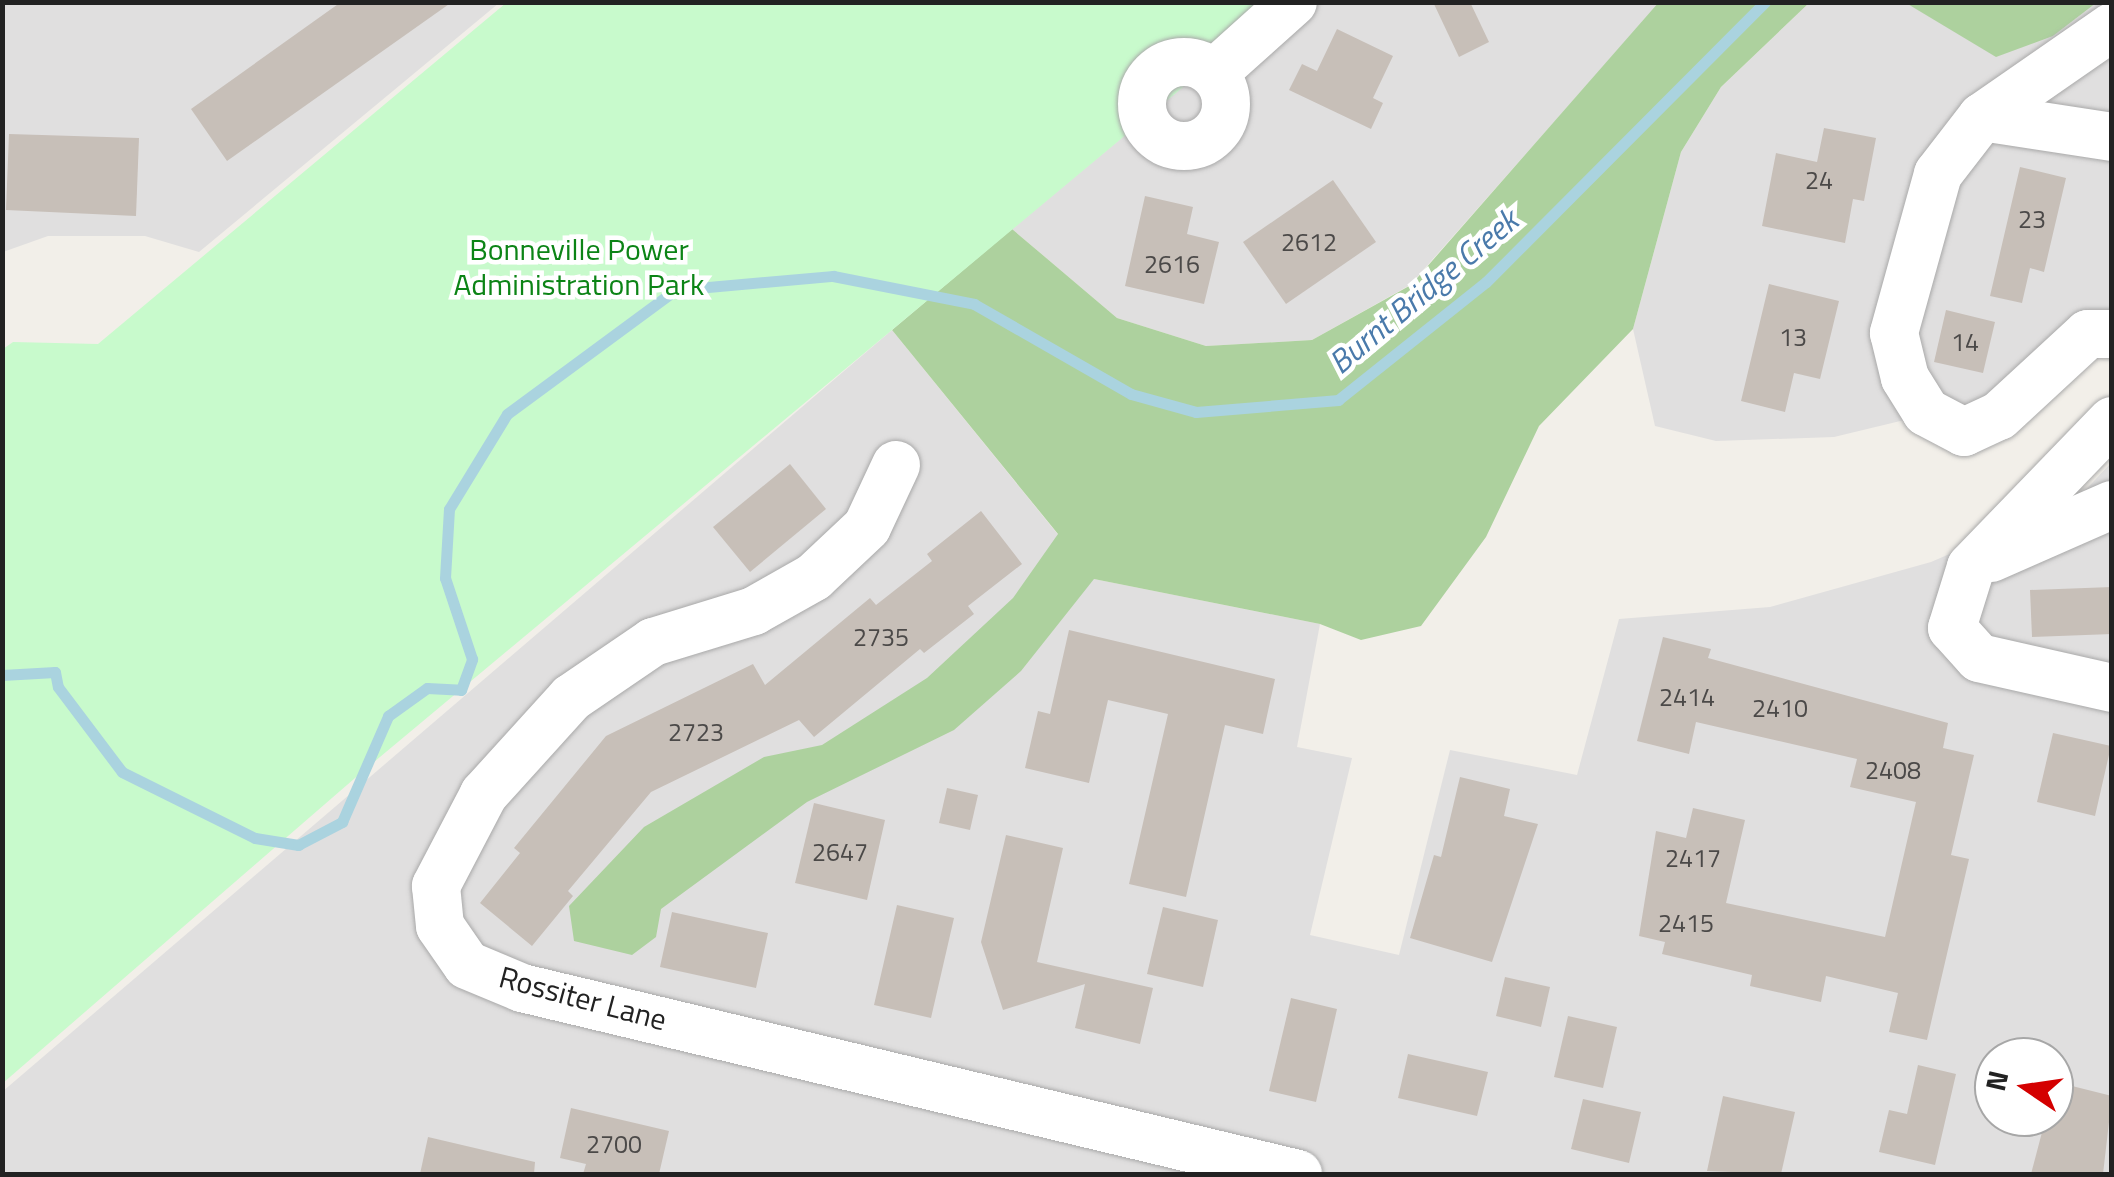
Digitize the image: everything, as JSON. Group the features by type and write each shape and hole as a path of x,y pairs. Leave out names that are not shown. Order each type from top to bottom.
{"street":[{"path":"1214,73 1293,2"},
{"path":"2112,27 1938,174 1894,332 1905,378 1926,412 1964,432 1999,416 2088,334 2112,334"},
{"path":"2003,119 2112,138"},
{"path":"2112,421 1971,567 1952,628 1979,658 2112,688"},
{"name":"Rossiter Lane","path":"896,465 867,526 814,578 754,611 654,642 571,698 484,794 436,886 440,926 467,965 522,988 1298,1174"},
{"path":"1971,567 2112,506"}],"shaded area":[{"path":"3,3 499,3 199,252 145,236 48,236 3,252"},
{"path":"1284,3 1659,3 1410,285 1312,340 1206,346 1117,318 1012,229"},
{"path":"1809,3 1906,3 1946,25 2053,36 2096,3 2111,3 2111,323 2065,336 1975,403 1834,437 1716,441 1655,426 1633,329 1681,152 1721,87"},
{"path":"892,330 1094,579 1320,624 1297,747 1352,758 1310,935 1399,955 1450,750 1577,775 1619,619 1770,607 1931,562 2077,499 2111,463 2111,1174 3,1174 2,1092"}],"green space":[{"path":"1659,2 1809,3 1721,87 1681,152 1633,329 1539,426 1486,537 1421,626 1361,640 1320,624 1094,579 1021,671 954,730 807,802 661,909 656,937 632,955 574,941 569,906 644,827 764,757 822,745 927,678 1013,598 1058,534 892,330 1012,229 1117,318 1206,346 1312,340 1411,285"},
{"name":"Bonneville Power Administration Park","path":"506,3 1284,3 362,772 3,1083 3,349 13,342 98,344"},
{"path":"1906,3 2096,3 2053,36 1996,57"}],"building":[{"path":"341,2 452,2 227,161 191,109"},
{"path":"1433,2 1470,2 1489,42 1459,57"},
{"path":"1337,29 1393,56 1373,98 1383,103 1371,129 1289,90 1302,64 1317,71"},
{"path":"1824,128 1876,138 1864,201 1853,199 1845,243 1762,226 1776,153 1817,162"},
{"path":"9,134 139,138 136,216 6,210"},
{"path":"2020,167 2066,178 2044,272 2030,268 2022,303 1990,296"},
{"path":"1333,180 1376,242 1286,304 1243,242"},
{"path":"1145,196 1193,207 1187,234 1219,242 1204,304 1125,286"},
{"path":"1769,284 1839,301 1820,379 1794,373 1785,412 1741,401"},
{"path":"1946,310 1995,322 1983,373 1934,362"},
{"path":"790,464 826,509 750,572 713,527"},
{"path":"981,511 1022,564 968,606 974,614 924,653 920,649 814,737 799,720 651,792 568,891 573,896 532,946 480,903 520,853 514,848 606,736 753,664 765,685 870,598 876,605 932,561 927,554"},
{"path":"2112,587 2112,634 2032,637 2030,590"},
{"path":"1069,630 1275,679 1263,734 1225,725 1186,897 1129,884 1168,714 1108,700 1089,783 1025,768 1038,711 1050,714"},
{"path":"1663,637 1711,649 1708,658 1948,723 1943,748 1974,755 1951,855 1969,859 1927,1040 1889,1032 1898,993 1826,976 1821,1002 1750,986 1752,975 1662,954 1665,942 1639,936 1656,831 1686,838 1693,808 1745,820 1726,903 1885,937 1916,802 1850,787 1857,759 1696,722 1689,754 1637,741"},
{"path":"2053,733 2111,746 2095,816 2037,802"},
{"path":"1460,777 1510,789 1504,816 1538,824 1492,962 1410,938 1434,855 1441,857"},
{"path":"947,788 978,795 970,830 939,823"},
{"path":"814,803 885,820 867,900 795,883"},
{"path":"1006,835 1063,848 1037,962 1153,988 1140,1044 1075,1028 1085,984 1003,1010 981,942"},
{"path":"897,905 954,918 931,1018 874,1005"},
{"path":"1163,907 1218,920 1203,987 1147,974"},
{"path":"672,912 768,933 756,988 660,967"},
{"path":"1505,977 1550,987 1541,1027 1496,1016"},
{"path":"1291,998 1337,1009 1316,1102 1269,1091"},
{"path":"1568,1016 1617,1027 1603,1088 1554,1077"},
{"path":"1408,1054 1488,1072 1477,1116 1398,1098"},
{"path":"1918,1065 1956,1074 1935,1165 1879,1152 1889,1110 1907,1114"},
{"path":"2074,1086 2112,1096 2103,1174 2031,1174 2041,1137 2074,1137"},
{"path":"1723,1096 1795,1112 1781,1174 1707,1171"},
{"path":"1583,1099 1641,1112 1629,1163 1571,1149"},
{"path":"571,1108 669,1131 659,1174 583,1174 586,1164 560,1158"},
{"path":"428,1137 535,1162 534,1174 420,1174"}],"waterway":[{"name":"Burnt Bridge Creek","path":"2,675 55,672 58,687 122,772 255,838 298,845 342,822 388,716 427,688 461,690 472,659 445,578 449,509 507,414 675,290 833,276 974,304 1131,394 1196,412 1338,400 1486,282 1765,2"}]}
